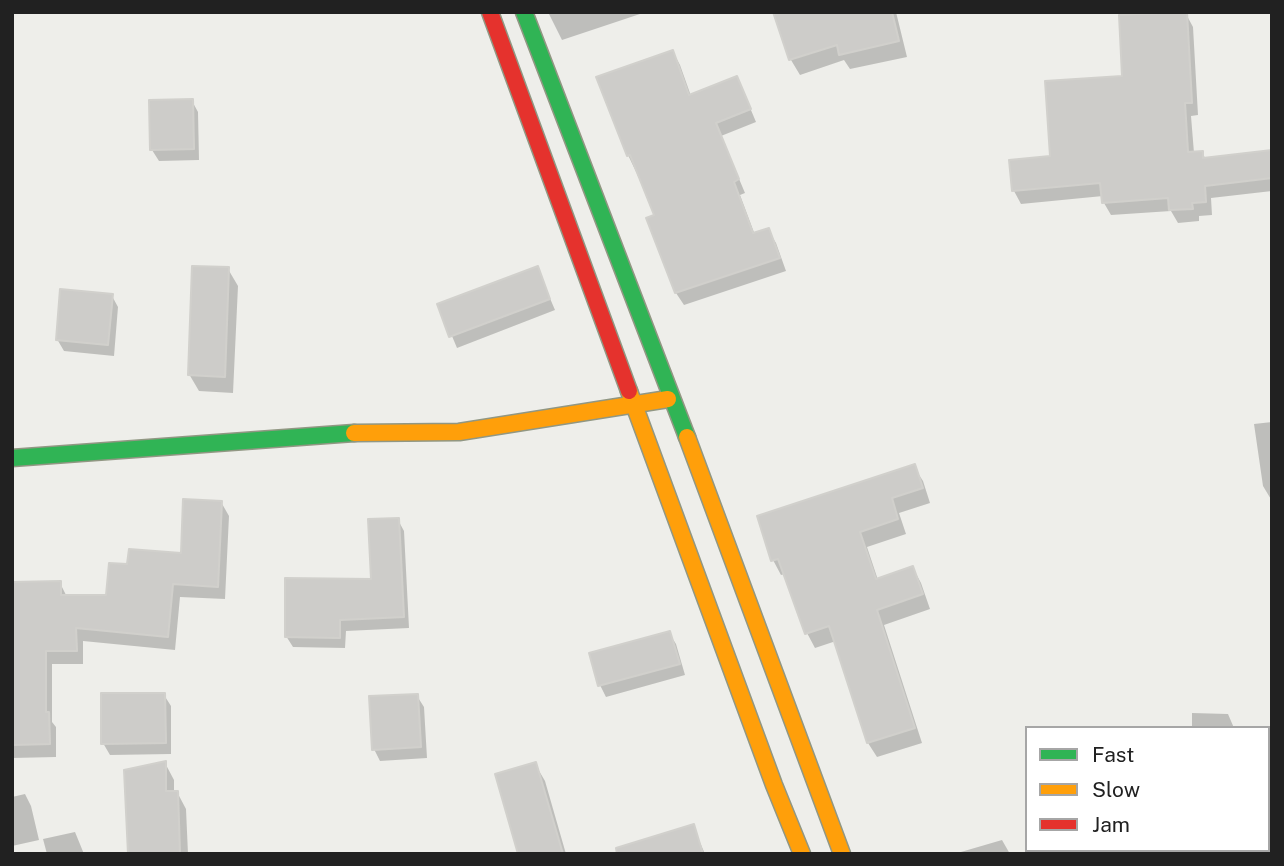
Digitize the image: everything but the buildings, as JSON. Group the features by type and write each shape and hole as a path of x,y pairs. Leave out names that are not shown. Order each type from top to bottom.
{"main road":[{"path":"490,12 774,785 802,854"},
{"path":"524,12 673,398 842,854"},
{"path":"12,458 352,433 458,432 673,398"}],"traffic: fast":[{"path":"524,12 687,437"},
{"path":"12,458 354,433"}],"traffic: slow":[{"path":"629,391 802,854"},
{"path":"354,433 459,432 668,399"},
{"path":"687,437 842,854"}],"traffic: jam":[{"path":"490,12 629,391"}]}
